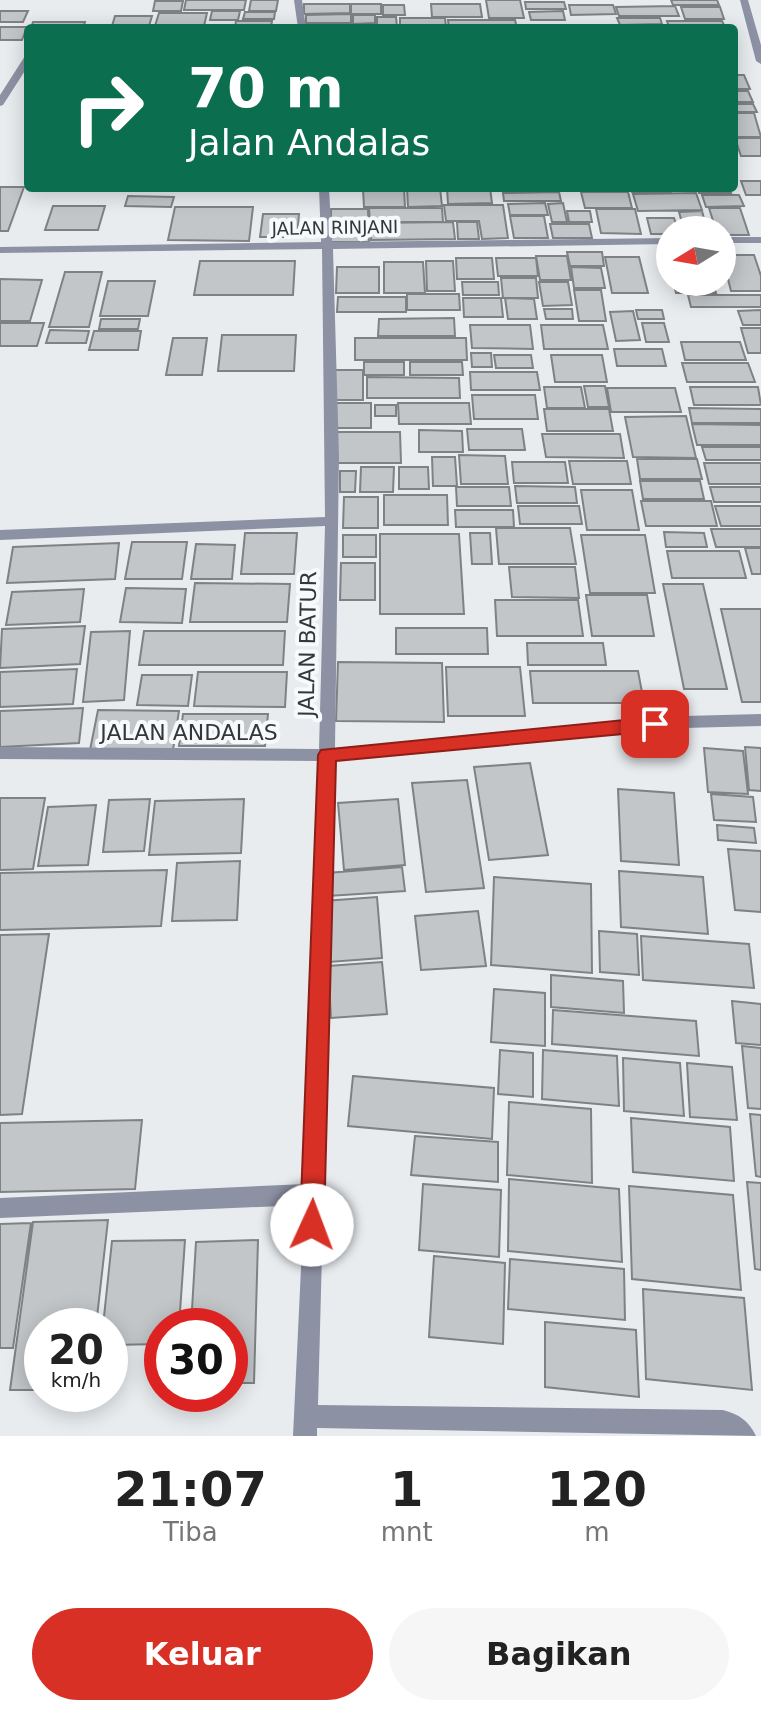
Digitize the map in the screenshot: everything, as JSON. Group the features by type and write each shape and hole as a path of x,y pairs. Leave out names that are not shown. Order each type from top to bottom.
{"street":[{"path":"298,0 301,24"},
{"path":"744,0 761,61"},
{"path":"0,103 24,64"},
{"name":"JALAN BATUR","path":"305,1426 327,755 331,521 328,246 324,192"},
{"path":"736,240 761,240"},
{"name":"JALAN RINJANI","path":"0,250 656,241"},
{"path":"0,535 331,521"},
{"name":"JALAN ANDALAS","path":"0,753 327,755 684,722 761,720"},
{"path":"0,1208 313,1194"},
{"path":"305,1426 723,1422 732,1424 744,1436"}],"building":[{"path":"186,0 246,0 244,10 184,10"},
{"path":"251,0 278,0 276,11 249,11"},
{"path":"486,0 520,0 524,18 489,18"},
{"path":"671,0 717,0 719,5 673,5"},
{"path":"155,1 183,1 181,11 153,11"},
{"path":"525,2 564,2 566,9 526,9"},
{"path":"304,4 350,4 350,13 304,14"},
{"path":"351,4 381,4 381,14 351,14"},
{"path":"431,4 480,4 482,17 432,17"},
{"path":"383,5 404,5 405,15 383,15"},
{"path":"569,5 613,5 616,14 571,15"},
{"path":"675,6 679,16 619,16 616,7"},
{"path":"681,7 720,7 724,19 685,19"},
{"path":"0,11 28,11 23,22 0,22"},
{"path":"212,11 240,11 238,20 210,20"},
{"path":"563,11 565,20 531,20 529,12"},
{"path":"245,12 275,12 274,19 243,19"},
{"path":"159,13 207,13 204,24 156,24"},
{"path":"351,14 351,23 306,23 306,15"},
{"path":"353,15 375,15 375,23 353,24"},
{"path":"115,16 152,16 150,24 113,24"},
{"path":"377,17 396,17 397,24 377,24"},
{"path":"400,18 445,18 446,24 400,24"},
{"path":"617,18 660,18 662,24 620,24"},
{"path":"448,20 515,20 516,24 448,24"},
{"path":"236,21 272,21 272,24 236,24"},
{"path":"667,21 722,21 724,24 668,24"},
{"path":"33,22 85,22 84,24"},
{"path":"0,27 24,27 22,40 0,40"},
{"path":"738,75 744,75 750,89 738,89"},
{"path":"738,91 748,91 753,102 738,102"},
{"path":"738,104 753,104 757,112 738,112"},
{"path":"738,113 754,113 761,137 738,137"},
{"path":"738,138 761,138 761,156 741,156"},
{"path":"741,181 761,181 761,195 746,195"},
{"path":"0,187 24,187 8,231 0,231"},
{"path":"363,192 404,192 405,207 364,207"},
{"path":"407,192 440,192 442,206 408,207"},
{"path":"447,192 491,192 492,203 448,204"},
{"path":"559,192 561,201 504,201 503,193"},
{"path":"581,192 628,192 632,208 585,208"},
{"path":"696,193 702,210 638,211 633,194"},
{"path":"702,195 739,195 744,206 706,207"},
{"path":"128,196 174,197 171,207 125,206"},
{"path":"545,203 548,215 510,215 508,204"},
{"path":"563,203 567,222 552,222 548,204"},
{"path":"444,205 503,205 508,238 482,239 479,221 446,221"},
{"path":"53,206 105,206 98,230 45,230"},
{"path":"175,207 253,207 249,241 168,240"},
{"path":"369,208 442,208 443,222 370,222"},
{"path":"709,208 740,208 749,235 736,235 736,216 712,216"},
{"path":"331,209 368,209 369,242 331,242"},
{"path":"596,209 635,209 641,234 601,233"},
{"path":"567,211 590,211 592,222 569,222"},
{"path":"702,211 703,216 680,216 679,212"},
{"path":"263,214 299,214 297,237 260,237"},
{"path":"510,216 544,216 548,238 514,238"},
{"path":"647,218 656,218 656,234 651,234"},
{"path":"453,222 455,239 371,240 371,223"},
{"path":"457,222 477,222 479,239 458,239"},
{"path":"550,224 589,224 592,238 553,238"},
{"path":"567,252 602,252 604,266 570,266"},
{"path":"736,255 754,255 761,276 761,291 736,291"},
{"path":"536,256 567,256 571,280 540,280"},
{"path":"605,257 639,257 648,293 612,293"},
{"path":"456,258 492,258 494,279 457,279"},
{"path":"496,258 536,258 538,276 498,276"},
{"path":"200,261 295,261 293,295 194,295"},
{"path":"426,261 453,261 455,291 427,291"},
{"path":"384,262 423,262 425,293 384,293"},
{"path":"337,267 379,267 379,293 336,293"},
{"path":"571,267 601,268 605,288 574,288"},
{"path":"65,272 102,272 89,327 49,327"},
{"path":"501,278 536,278 538,298 503,298"},
{"path":"0,279 42,280 30,321 0,321"},
{"path":"108,281 155,281 148,316 100,316"},
{"path":"462,282 498,282 499,295 463,295"},
{"path":"539,282 568,282 572,305 543,306"},
{"path":"574,290 601,290 606,321 579,321"},
{"path":"407,294 459,294 460,310 407,310"},
{"path":"761,295 761,307 691,307 688,296"},
{"path":"338,297 406,297 406,312 337,312"},
{"path":"463,298 501,298 503,317 464,317"},
{"path":"505,298 534,299 537,319 508,319"},
{"path":"544,309 572,309 573,319 546,319"},
{"path":"636,310 662,310 664,319 638,319"},
{"path":"761,310 761,325 743,325 738,311"},
{"path":"633,311 640,340 616,341 610,312"},
{"path":"454,318 455,336 378,336 379,319"},
{"path":"101,319 140,319 138,329 99,329"},
{"path":"0,323 44,323 37,346 0,346"},
{"path":"642,323 664,323 669,342 646,342"},
{"path":"470,325 530,325 533,349 472,348"},
{"path":"541,325 603,325 608,349 544,349"},
{"path":"741,328 761,328 761,353 748,353"},
{"path":"50,330 89,331 86,343 46,343"},
{"path":"94,331 141,331 138,350 89,350"},
{"path":"222,335 296,335 294,371 218,371"},
{"path":"173,338 207,338 202,375 166,375"},
{"path":"355,338 466,338 467,360 355,360"},
{"path":"681,342 740,342 746,360 685,360"},
{"path":"614,349 662,349 666,366 617,366"},
{"path":"471,353 491,353 492,367 472,367"},
{"path":"494,355 531,355 533,368 496,368"},
{"path":"551,355 602,355 607,382 555,382"},
{"path":"364,362 404,362 404,375 364,375"},
{"path":"410,362 462,362 463,375 410,375"},
{"path":"682,363 748,363 755,382 687,382"},
{"path":"332,370 363,370 363,400 331,400"},
{"path":"470,372 537,372 540,390 471,390"},
{"path":"367,377 459,378 460,398 367,398"},
{"path":"584,386 605,386 609,407 588,407"},
{"path":"544,387 581,387 585,408 547,408"},
{"path":"690,387 758,387 761,405 694,405"},
{"path":"607,388 675,388 681,412 611,412"},
{"path":"472,395 535,395 538,419 474,419"},
{"path":"336,403 371,403 371,428 335,428"},
{"path":"398,403 469,403 471,424 399,424"},
{"path":"375,405 396,405 396,416 375,416"},
{"path":"689,408 761,409 761,423 692,423"},
{"path":"544,409 609,409 613,431 547,431"},
{"path":"686,416 696,458 633,457 625,417"},
{"path":"692,424 761,425 761,445 697,445"},
{"path":"467,429 522,429 525,450 469,450"},
{"path":"419,430 462,431 463,452 419,452"},
{"path":"333,432 400,432 401,463 332,463"},
{"path":"542,434 620,434 624,458 546,457"},
{"path":"702,447 761,447 761,460 706,460"},
{"path":"459,455 505,456 508,484 461,484"},
{"path":"432,457 455,457 457,486 433,486"},
{"path":"637,459 697,459 702,479 640,479"},
{"path":"569,461 627,461 631,484 573,484"},
{"path":"512,462 565,462 568,483 514,483"},
{"path":"704,463 761,463 761,484 709,484"},
{"path":"361,467 394,467 393,492 360,492"},
{"path":"399,467 428,467 429,489 399,489"},
{"path":"340,471 356,471 355,492 340,492"},
{"path":"640,481 700,481 704,499 643,499"},
{"path":"515,486 575,487 577,503 517,503"},
{"path":"456,487 509,487 511,506 457,506"},
{"path":"710,487 761,487 761,502 714,502"},
{"path":"581,490 632,490 639,530 587,530"},
{"path":"384,495 447,495 448,525 384,525"},
{"path":"344,497 378,497 378,528 343,528"},
{"path":"641,501 711,501 717,526 646,526"},
{"path":"518,506 579,506 582,524 520,524"},
{"path":"715,506 761,506 761,526 721,526"},
{"path":"455,510 513,510 514,527 456,527"},
{"path":"496,528 570,528 576,564 499,564"},
{"path":"711,529 761,529 761,547 716,547"},
{"path":"664,532 704,533 707,547 666,547"},
{"path":"245,533 297,533 294,574 241,574"},
{"path":"470,533 490,533 492,564 472,564"},
{"path":"380,534 459,534 464,614 380,614"},
{"path":"343,535 376,535 376,557 343,557"},
{"path":"581,535 645,535 655,593 590,593"},
{"path":"132,542 187,542 182,579 125,579"},
{"path":"119,543 115,579 7,583 13,547"},
{"path":"196,544 235,545 232,579 191,579"},
{"path":"745,548 761,548 761,574 752,574"},
{"path":"667,551 739,551 746,578 672,578"},
{"path":"341,563 375,563 375,600 340,600"},
{"path":"509,567 575,567 579,598 512,597"},
{"path":"195,583 290,584 287,622 190,622"},
{"path":"663,584 703,584 727,689 684,689"},
{"path":"126,588 186,589 182,623 120,622"},
{"path":"84,589 80,622 6,625 12,592"},
{"path":"586,595 647,595 654,636 592,636"},
{"path":"495,600 578,600 583,636 497,636"},
{"path":"721,609 761,609 761,702 742,702"},
{"path":"85,626 80,664 0,668 2,629"},
{"path":"396,628 487,628 488,654 396,654"},
{"path":"130,631 124,700 83,702 91,632"},
{"path":"144,631 285,631 283,665 139,665"},
{"path":"527,643 603,643 606,665 528,665"},
{"path":"338,662 442,663 444,722 336,721"},
{"path":"446,667 520,667 525,716 448,716"},
{"path":"77,669 73,704 0,707 0,672"},
{"path":"530,671 638,671 644,703 533,703"},
{"path":"198,672 287,672 285,707 194,706"},
{"path":"142,675 192,675 188,706 137,705"},
{"path":"83,708 79,743 0,747 0,711"},
{"path":"98,710 179,711 173,750 90,750"},
{"path":"183,714 268,714 265,746 179,746"},
{"path":"745,747 761,748 761,791 749,790"},
{"path":"704,748 743,751 748,794 708,792"},
{"path":"530,763 548,855 489,860 474,767"},
{"path":"467,780 484,888 426,892 412,783"},
{"path":"618,789 674,793 679,865 621,861"},
{"path":"711,794 753,797 756,822 714,820"},
{"path":"0,798 45,798 33,869 0,870"},
{"path":"150,799 144,851 103,852 109,800"},
{"path":"244,799 241,853 149,855 155,801"},
{"path":"398,799 405,865 344,870 338,803"},
{"path":"96,805 88,865 38,866 48,807"},
{"path":"717,825 754,828 756,843 718,840"},
{"path":"728,849 761,851 761,912 735,910"},
{"path":"240,861 237,920 172,921 177,863"},
{"path":"402,867 405,891 328,896 327,873"},
{"path":"167,870 161,926 0,930 0,873"},
{"path":"619,871 703,877 708,934 621,927"},
{"path":"494,877 591,884 592,973 491,965"},
{"path":"377,897 382,958 329,962 324,901"},
{"path":"478,911 486,966 421,970 415,916"},
{"path":"599,931 637,934 639,975 600,972"},
{"path":"49,934 22,1114 0,1115 0,935"},
{"path":"641,936 749,944 754,988 643,980"},
{"path":"382,962 387,1014 331,1018 328,966"},
{"path":"551,975 623,981 624,1013 551,1007"},
{"path":"494,989 545,993 545,1046 491,1042"},
{"path":"732,1001 761,1004 761,1045 736,1043"},
{"path":"553,1010 696,1021 699,1056 552,1044"},
{"path":"742,1046 761,1048 761,1109 748,1108"},
{"path":"500,1050 533,1053 533,1097 498,1094"},
{"path":"543,1050 617,1056 619,1106 542,1099"},
{"path":"623,1058 680,1063 684,1116 624,1111"},
{"path":"687,1063 732,1067 737,1120 690,1117"},
{"path":"353,1076 494,1088 492,1139 348,1126"},
{"path":"509,1102 591,1109 592,1183 507,1175"},
{"path":"750,1114 761,1115 761,1177 756,1176"},
{"path":"631,1118 730,1127 734,1181 633,1172"},
{"path":"142,1120 135,1189 0,1192 0,1123"},
{"path":"415,1136 498,1142 498,1182 411,1175"},
{"path":"509,1179 619,1189 622,1262 508,1251"},
{"path":"747,1182 761,1183 761,1270 755,1269"},
{"path":"423,1184 501,1190 499,1257 419,1250"},
{"path":"629,1186 733,1195 741,1290 632,1279"},
{"path":"108,1220 98,1308 24,1308 24,1390 10,1390 33,1222"},
{"path":"31,1223 13,1348 0,1348 0,1224"},
{"path":"185,1240 180,1308 144,1308 144,1344 128,1345 128,1308 105,1308 112,1241"},
{"path":"258,1240 254,1383 248,1383 248,1308 192,1308 196,1242"},
{"path":"434,1256 505,1263 503,1344 429,1337"},
{"path":"510,1259 624,1269 625,1320 508,1309"},
{"path":"643,1289 744,1298 752,1390 646,1379"},
{"path":"545,1322 636,1330 639,1397 545,1387"}],"route":[{"path":"312,1225 327,755 655,724"}]}
